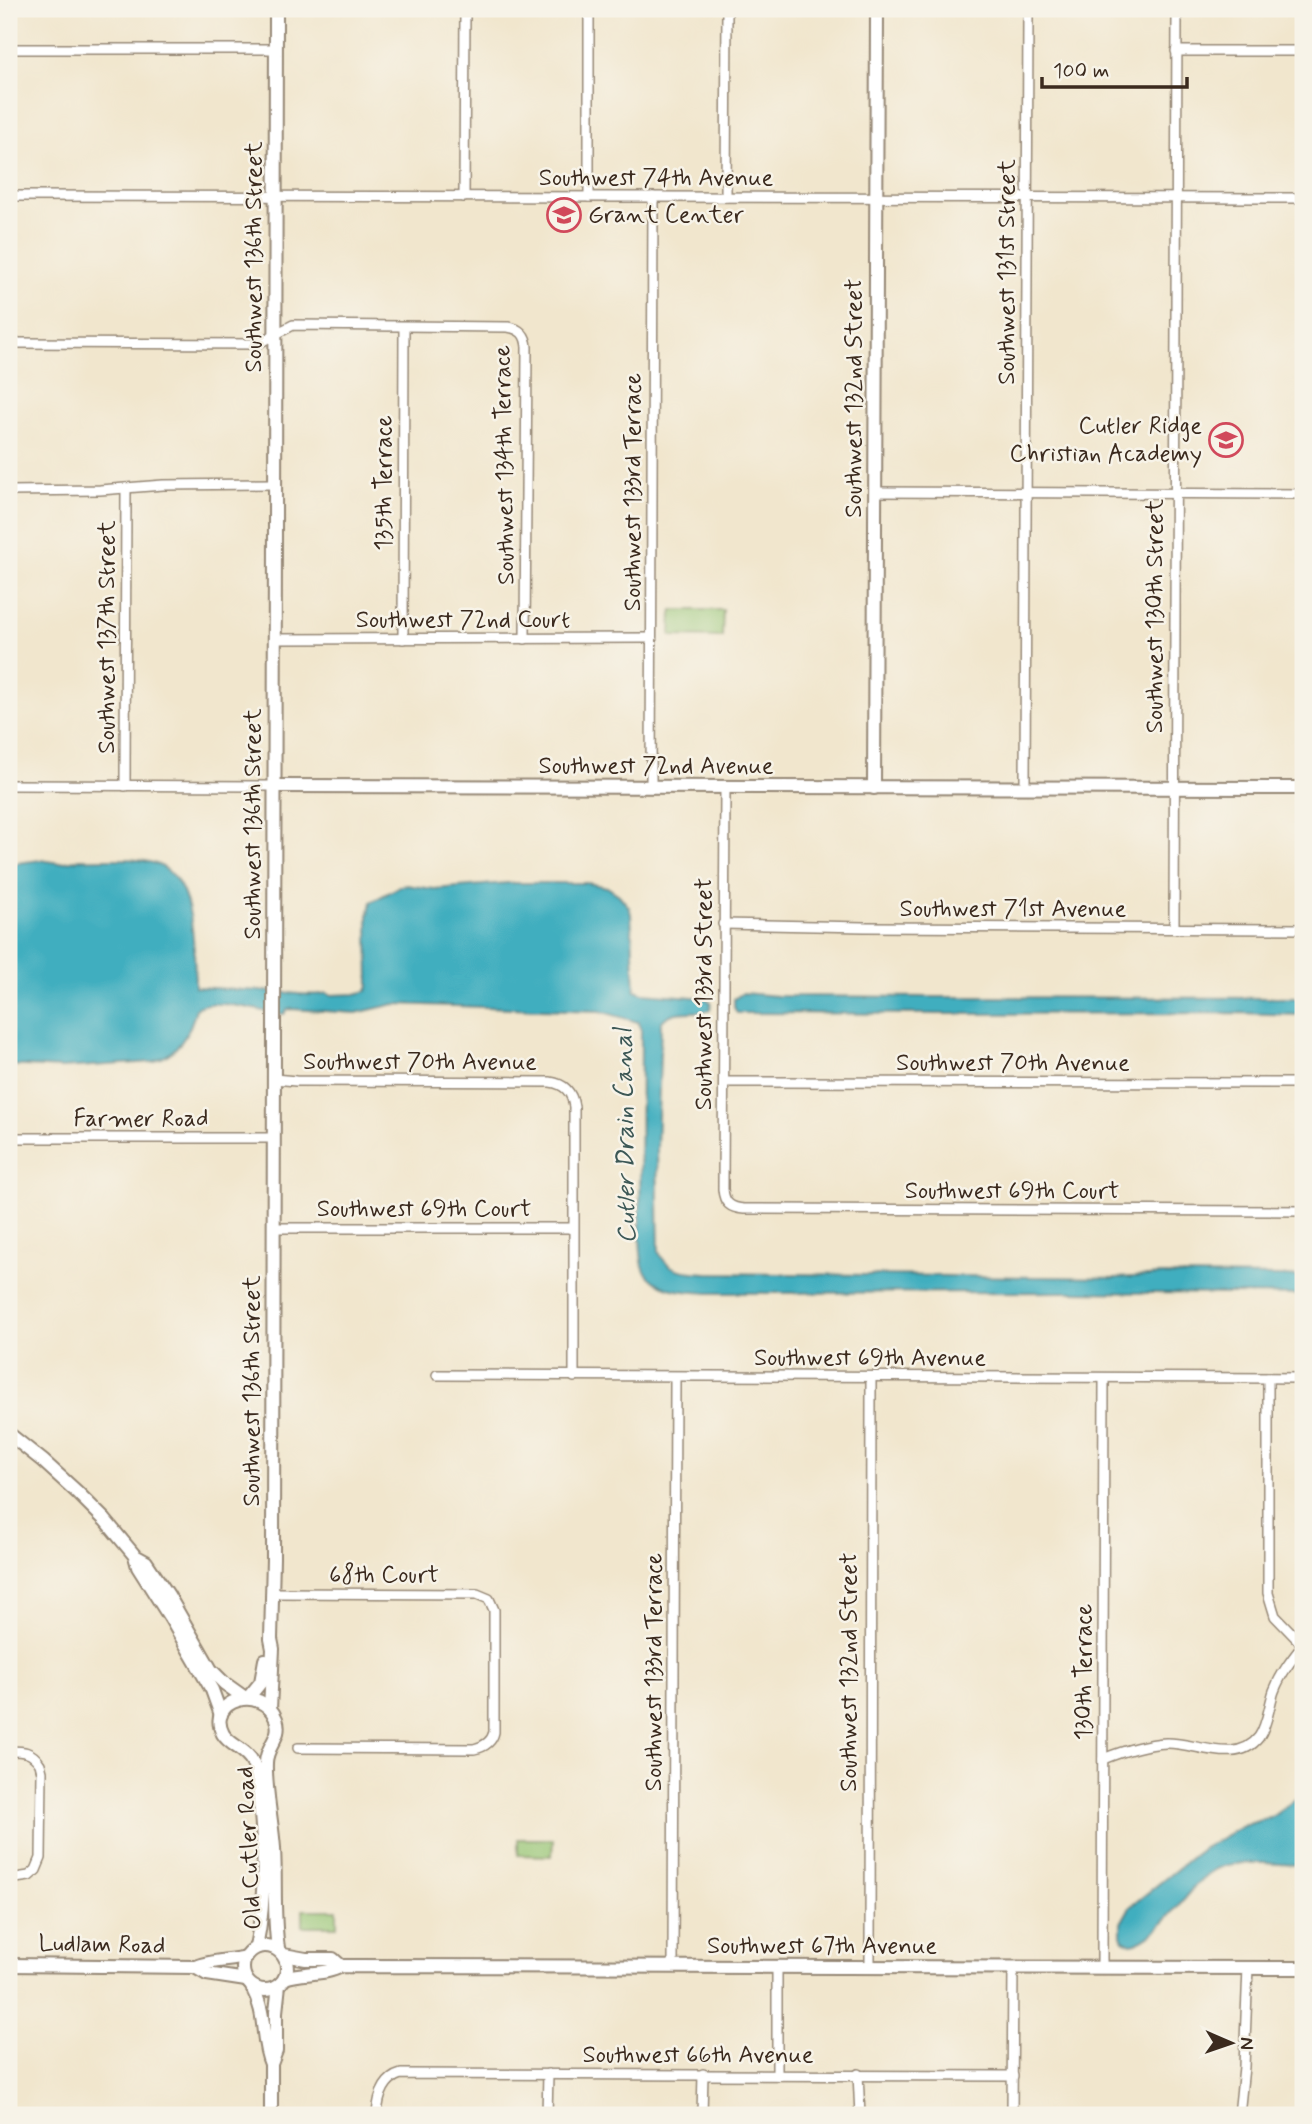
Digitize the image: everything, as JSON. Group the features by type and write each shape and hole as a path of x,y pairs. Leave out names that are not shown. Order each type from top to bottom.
{"street":[{"name":"Southwest 136th Street","path":"270,1709 273,1649 276,9"},
{"path":"464,197 465,9"},
{"path":"589,9 589,197"},
{"path":"726,197 727,9"},
{"name":"Southwest 132nd Street","path":"874,788 877,9"},
{"name":"Southwest 131st Street","path":"1025,788 1028,9"},
{"name":"Southwest 130th Street","path":"1174,928 1177,9"},
{"path":"9,49 276,49"},
{"path":"1176,51 1303,51"},
{"name":"Southwest 74th Avenue","path":"9,196 1303,198"},
{"name":"Southwest 133rd Terrace","path":"651,787 653,197"},
{"path":"9,343 257,344 293,325 404,327"},
{"name":"Southwest 134th Terrace","path":"404,327 508,327 522,333 526,342 525,639"},
{"name":"135th Terrace","path":"402,639 404,327"},
{"path":"9,491 100,491 163,485 275,484"},
{"name":"Southwest 137th Street","path":"125,786 126,488"},
{"path":"875,492 1303,494"},
{"name":"Southwest 72nd Court","path":"274,639 652,638"},
{"name":"Southwest 72nd Avenue","path":"9,785 1303,789"},
{"name":"Southwest 133rd Street","path":"724,787 725,1200"},
{"name":"Southwest 71st Avenue","path":"723,924 1303,929"},
{"name":"Southwest 70th Avenue","path":"274,1079 550,1082 566,1087 572,1096 573,1107 573,1228"},
{"name":"Southwest 70th Avenue","path":"724,1082 1303,1083"},
{"name":"Farmer Road","path":"9,1138 273,1138"},
{"name":"Southwest 69th Court","path":"725,1200 733,1207 744,1209 1303,1211"},
{"name":"Southwest 69th Court","path":"274,1228 573,1228"},
{"path":"573,1228 574,1377"},
{"name":"Southwest 69th Avenue","path":"437,1375 1303,1378"},
{"name":"Southwest 133rd Terrace","path":"673,1967 674,1377"},
{"name":"Southwest 132nd Street","path":"870,1968 871,1378"},
{"name":"130th Terrace","path":"1101,1966 1104,1378"},
{"path":"1103,1759 1166,1743 1222,1751 1248,1747 1261,1735 1277,1685 1303,1645 1275,1616 1268,1593 1268,1378"},
{"path":"9,1434 77,1492 135,1556 146,1562 211,1670 246,1698 257,1700 270,1709"},
{"name":"Old Cutler Road","path":"135,1556 138,1567 212,1690 221,1715 224,1736 249,1755 255,1768 261,1817 263,1889 256,1947"},
{"name":"68th Court","path":"272,1593 477,1594 489,1599 495,1616 494,1736 485,1745 474,1749 298,1748"},
{"name":"Southwest 136th Street","path":"246,1698 261,1682 271,1639"},
{"path":"221,1715 227,1705 246,1698"},
{"name":"Old Cutler Road","path":"240,1748 269,1746 275,1740 277,1721 270,1709"},
{"name":"Old Cutler Road","path":"269,1746 265,1766 281,1952 287,1965 282,1981"},
{"path":"9,1751 27,1752 35,1757 42,1772 42,1851 39,1866 26,1878 9,1879"},
{"name":"Old Cutler Road","path":"249,1984 244,1972 246,1957 256,1947 265,1944 281,1952"},
{"name":"Southwest 67th Avenue","path":"281,1952 306,1959 333,1959 341,1966"},
{"name":"Ludlam Road","path":"9,1965 195,1967 207,1962 246,1957"},
{"name":"Southwest 67th Avenue","path":"282,1981 306,1972 333,1971 341,1966 1303,1968"},
{"name":"Ludlam Road","path":"195,1967 207,1974 249,1984"},
{"path":"1012,2115 1013,1967"},
{"path":"1239,2115 1248,1967"},
{"path":"777,1968 777,2075"},
{"path":"249,1984 265,1991 271,1990 282,1981"},
{"path":"271,2115 271,2064 276,2051 276,2012 282,1981"},
{"path":"249,1984 262,2011 266,2053 271,2064"},
{"name":"Southwest 66th Avenue","path":"377,2115 386,2084 394,2076 401,2074 1013,2076"},
{"path":"547,2115 548,2074"},
{"path":"702,2115 703,2074"},
{"path":"858,2074 860,2115"}],"green space":[{"path":"672,610 723,610 722,637 671,636"},
{"path":"518,1839 553,1839 552,1856 518,1855"},
{"path":"303,1910 337,1910 337,1926 303,1926"}],"water":[{"path":"81,859 138,860 156,864 169,872 186,900 193,937 195,987 315,995 367,991 368,916 371,902 401,886 434,889 508,883 587,883 607,887 619,895 631,914 635,990 705,998 711,1002 710,1010 676,1013 661,1023 657,1149 659,1252 667,1264 679,1270 707,1273 1118,1278 1162,1275 1283,1276 1303,1277 1303,1295 1072,1292 707,1293 665,1287 650,1278 645,1271 641,1255 641,1028 638,1022 600,1011 395,1004 356,1013 291,1009 284,1014 277,1014 235,1005 212,1004 196,1008 182,1041 176,1048 153,1062 61,1068 9,1065 9,864 41,860 60,863"},
{"path":"743,993 778,996 1303,998 1303,1015 737,1013 734,999"},
{"path":"1303,1794 1303,1865 1250,1863 1221,1867 1198,1883 1154,1932 1131,1944 1123,1940 1121,1923 1130,1907 1202,1849 1243,1826 1273,1816"}],"place":[{"name":"Grant Center","path":"564,215"},
{"name":"Cutler Ridge Christian Academy","path":"1226,440"}],"water label":[{"name":"Cutler Drain Canal","path":"626,1136"}]}
